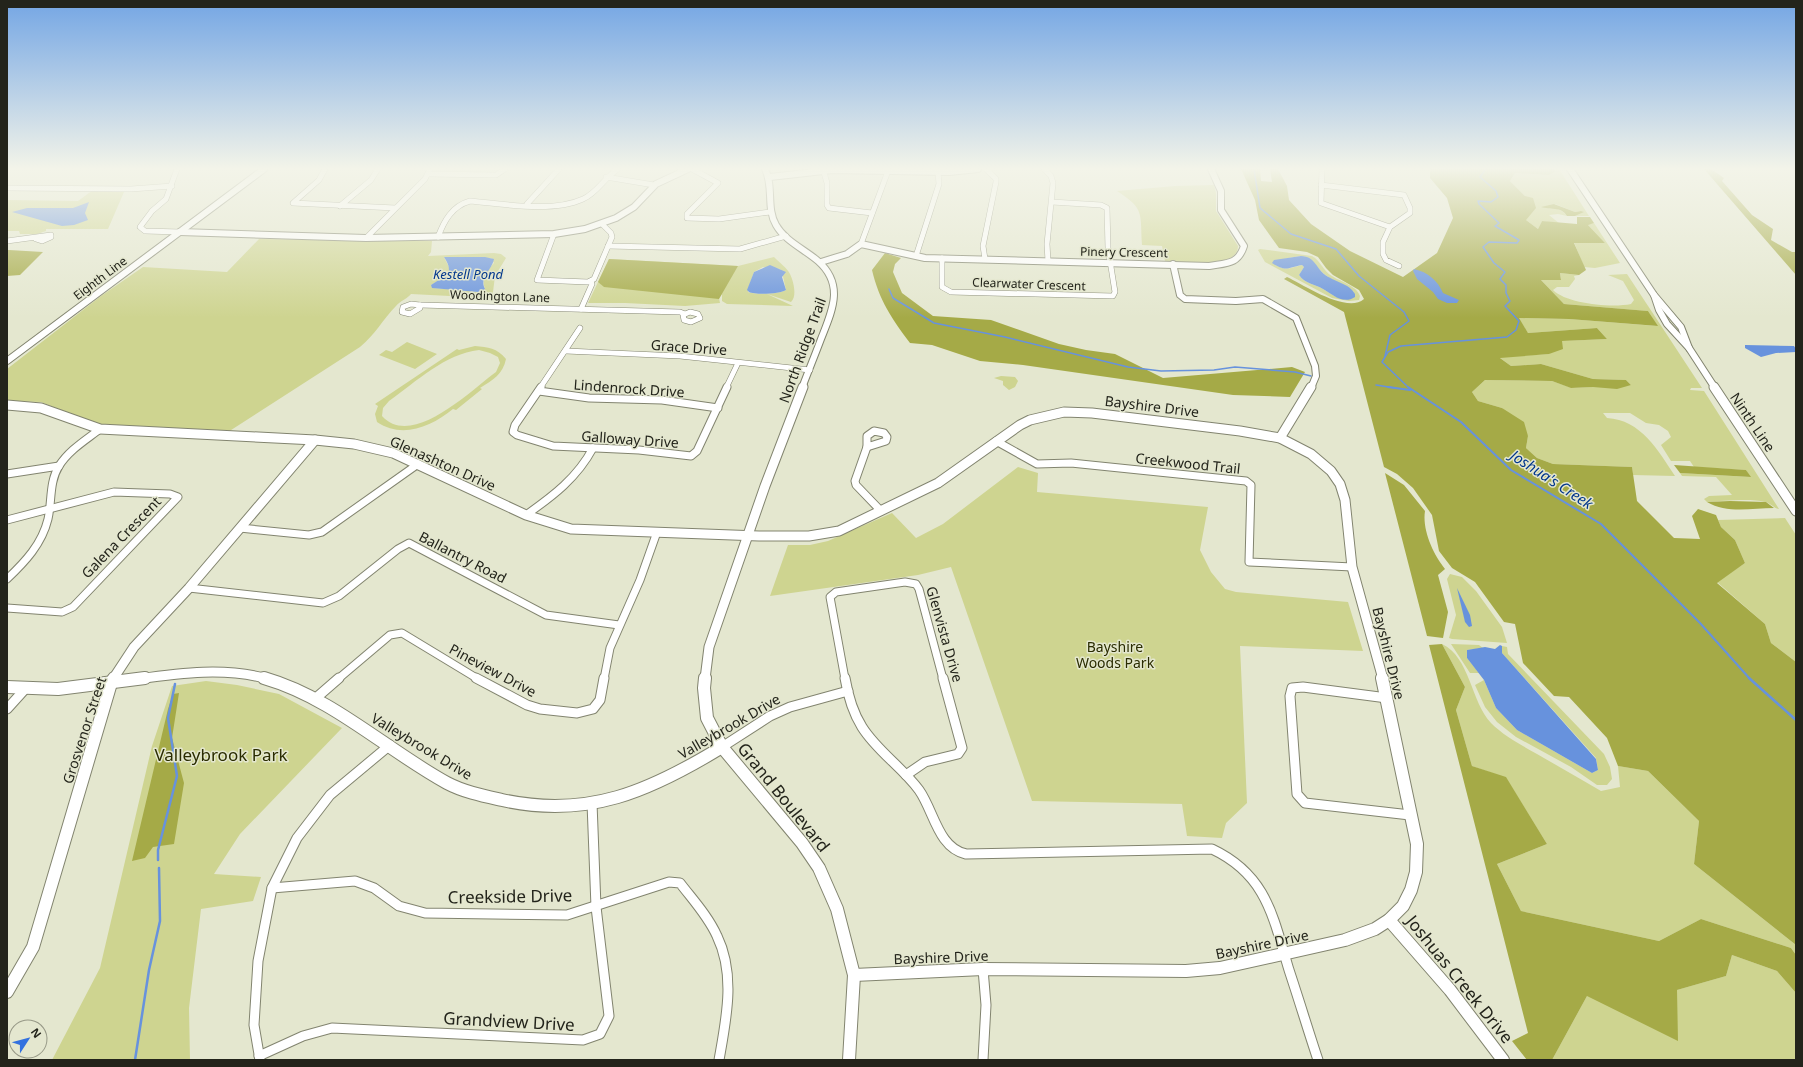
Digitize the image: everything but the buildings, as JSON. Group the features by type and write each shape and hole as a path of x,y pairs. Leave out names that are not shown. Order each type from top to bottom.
{"street":[{"path":"146,219 140,227 145,231 366,238 554,234 571,232 616,219"},
{"name":"Eighth Line","path":"7,361 198,219"},
{"path":"366,238 384,219"},
{"path":"438,237 447,219"},
{"name":"North Ridge Trail","path":"748,536 833,307 835,294 831,276 822,262 786,236 777,226 773,219"},
{"path":"822,262 847,254 861,244 870,219"},
{"path":"916,256 928,219"},
{"path":"985,260 983,246 989,219"},
{"path":"1048,261 1047,244 1050,219"},
{"path":"1108,219 1108,248 1110,263"},
{"name":"Pinery Crescent","path":"861,244 916,256 942,258 1110,263 1224,264 1238,259 1243,254 1243,244 1227,219"},
{"path":"1365,219 1390,227"},
{"path":"1399,266 1386,260 1383,254 1383,242 1390,227 1402,219"},
{"name":"Ninth Line","path":"1603,219 1654,295 1656,304 1679,341 1689,348 1796,511"},
{"path":"580,309 592,284 591,281 594,279 612,234 602,224"},
{"path":"554,234 537,280 591,281"},
{"path":"608,246 740,249 786,236"},
{"path":"7,241 36,239"},
{"name":"Clearwater Crescent","path":"942,258 940,278 944,289 951,292 970,293 1110,296 1115,292 1110,263"},
{"path":"1173,264 1180,295 1185,299 1236,301 1263,298 1291,314 1297,320 1315,366 1316,376 1310,390 1280,438"},
{"name":"Woodington Lane","path":"420,305 680,312 685,314"},
{"path":"539,391 580,328"},
{"name":"Grace Drive","path":"566,351 602,354 680,356 810,370"},
{"name":"Galloway Drive","path":"539,391 515,425 513,432 522,437 553,446 639,450 691,456 698,452 738,363"},
{"name":"Lindenrock Drive","path":"539,391 590,398 662,400 718,408"},
{"name":"Glenashton Drive","path":"7,405 41,408 82,424 100,429 315,440 372,447 393,453 418,464 526,515 571,529 606,532 657,532 748,536"},
{"name":"Bayshire Drive","path":"748,536 809,536 839,531 938,484 996,441 1030,420 1064,412 1108,415 1240,431 1280,438 1316,458 1331,472 1340,484 1346,504 1352,567 1381,671 1417,844 1416,872 1411,890 1403,906 1388,920 1375,929 1345,940 1220,968 1186,971 983,969 854,975"},
{"path":"7,579 35,550 44,530 50,508 51,490 59,466 76,449 100,429"},
{"name":"Grosvenor Street","path":"7,992 33,946 110,683 134,647 189,588 315,440"},
{"name":"Creekwood Trail","path":"996,441 1037,464 1071,463 1246,481 1251,485 1249,562 1352,567"},
{"path":"867,447 855,481 856,485 881,511"},
{"path":"526,515 567,484 581,471 593,448"},
{"path":"240,528 309,534 322,532 418,464"},
{"path":"7,474 59,466"},
{"name":"Galena Crescent","path":"7,608 62,612 73,606 178,497 170,494 114,492 50,508"},
{"path":"7,520 50,508"},
{"name":"Pineview Drive","path":"316,698 390,635 402,634 464,672 527,705 540,709 577,713 593,709 600,700 610,648 640,580 657,532"},
{"name":"Grand Boulevard","path":"748,536 709,647 704,688 707,718 722,748 802,844 819,868 837,909 854,975 849,1060"},
{"name":"Ballantry Road","path":"189,588 323,603 339,596 398,549 409,543 546,615 619,625"},
{"name":"Glenvista Drive","path":"906,775 925,762 958,754 962,748 921,596 916,584 905,582 839,591 830,597 853,714 864,732 916,786 945,841 951,848 958,853 966,854 1212,849 1230,857 1256,882 1269,905 1318,1060"},
{"name":"Valleybrook Drive","path":"7,687 64,688 185,674 229,672 298,689 316,698 448,783 497,801 536,805 577,805 624,796 656,783 722,748 770,716 790,708 848,691"},
{"path":"1387,698 1303,687 1292,688 1290,696 1297,794 1300,800 1305,803 1410,815"},
{"path":"7,709 26,688"},
{"path":"259,1058 254,1025 258,961 272,888 297,838 330,795 390,745"},
{"name":"Grandview Drive","path":"259,1058 303,1036 332,1028 583,1040 600,1034 609,1016 596,907 592,803"},
{"name":"Creekside Drive","path":"272,888 355,882 374,888 399,906 425,913 567,915 596,907 669,882 680,882 715,932 721,944 728,974 726,1013 719,1060"},
{"name":"Joshuas Creek Drive","path":"1388,920 1450,990 1503,1060"},
{"path":"983,969 986,1005 983,1060"}],"green space":[{"path":"7,219 112,219 108,229 46,229 46,231 37,234 20,234 19,231 7,231"},
{"path":"1141,219 1221,219 1238,246 1236,254 1229,259 1219,262 1195,263 1165,261 1162,246 1142,245"},
{"path":"1259,219 1306,219 1311,224 1350,251 1403,277 1437,253 1453,219 1527,219 1526,220 1538,229 1542,221 1577,224 1577,219 1591,219 1594,223 1588,225 1605,243 1574,243 1586,270 1579,275 1560,273 1561,280 1541,280 1564,304 1648,311 1658,326 1569,319 1519,318 1528,333 1597,328 1607,339 1562,341 1563,349 1549,354 1500,358 1511,366 1541,364 1593,379 1626,380 1631,385 1617,389 1593,387 1571,388 1552,381 1485,380 1472,392 1478,401 1502,408 1524,422 1528,436 1526,448 1537,458 1553,464 1632,467 1637,501 1674,538 1700,539 1692,516 1698,509 1716,515 1721,527 1735,540 1745,563 1717,583 1765,624 1771,643 1796,662 1796,945 1694,864 1699,821 1648,771 1618,766 1607,738 1569,697 1554,696 1523,663 1515,624 1504,622 1475,582 1452,568 1439,551 1432,515 1413,488 1397,474 1384,467 1344,312 1284,279 1287,277 1337,301 1357,303 1364,299 1359,290 1333,275 1318,257 1307,252 1279,248"},
{"path":"1526,219 1554,219 1560,224 1542,221 1538,229"},
{"path":"1747,219 1758,219 1773,229 1771,240 1792,252 1796,252 1796,275"},
{"path":"1594,223 1620,263 1595,268 1584,267 1574,242 1605,243 1587,224"},
{"path":"259,239 432,241 431,252 428,256 494,253 501,254 506,258 495,276 493,292 489,298 411,294 398,304 360,347 228,432 102,426 41,402 7,401 7,369 101,296 143,267 227,272","holes":["444,257 491,258 494,263 485,275 485,289 478,292 434,288 431,285 444,277 450,269"]},
{"path":"1260,249 1312,256 1329,274 1355,289 1360,296 1359,300 1349,301 1332,298 1265,262 1258,250","holes":["1301,256 1311,260 1320,271 1354,292 1354,297 1349,299 1341,299 1320,287 1310,284 1299,275 1304,267 1302,265 1291,268 1281,268 1274,263 1288,258"]},
{"path":"7,250 43,252 20,275 7,276"},
{"path":"885,253 901,258 895,264 893,272 902,293 933,316 991,320 1059,344 1115,354 1163,378 1292,367 1305,372 1290,397 1233,395 1023,365 980,361 932,345 910,343 897,326 887,309 875,281 872,270"},
{"path":"774,257 790,274 794,285 794,297 791,302 767,294 793,306 727,304 722,301 722,294 719,298 720,303 685,306 588,303 609,259 738,266","holes":["763,267 780,269 786,290 768,294 748,292 754,272"]},
{"path":"609,259 738,266 719,299 604,287 598,282"},
{"path":"1560,273 1579,275 1574,276 1575,279 1569,287 1557,287 1553,290 1568,299 1602,305 1631,304 1634,300 1623,281 1608,275 1627,274 1702,388 1691,388 1690,390 1704,391 1779,509 1767,503 1752,500 1707,502 1704,499 1709,496 1732,495 1716,477 1682,476 1680,473 1750,477 1746,470 1694,467 1690,461 1671,461 1661,445 1671,437 1668,431 1659,425 1646,423 1630,413 1603,413 1607,418 1630,424 1639,430 1655,447 1675,476 1633,475 1632,467 1553,464 1537,458 1526,448 1528,436 1502,408 1478,401 1472,392 1485,380 1552,381 1572,388 1631,385 1626,380 1593,379 1541,364 1511,366 1499,357 1549,354 1562,341 1607,339 1597,328 1528,333 1518,318 1569,319 1657,326 1648,311 1564,304 1541,280 1561,279"},
{"path":"407,342 437,354 415,369 379,355 386,350 392,352"},
{"path":"475,346 496,350 506,359 505,364 497,376 480,388 482,389 456,410 453,409 426,426 416,429 396,430 377,422 375,414 378,406 375,404 457,349 459,350","holes":["479,350 498,357 500,363 496,372 440,414 424,422 409,426 394,424 382,416 383,408 389,401 421,377 443,363 455,357"]},
{"path":"1001,376 1015,377 1018,381 1015,387 1009,390 1003,385 1003,381 994,378"},
{"path":"1674,465 1746,470 1751,477 1680,473"},
{"name":"Bayshire Woods Park","path":"1018,467 1038,473 1037,492 1208,507 1200,550 1211,572 1225,589 1236,592 1348,602 1363,651 1240,646 1247,803 1226,823 1222,838 1187,836 1182,804 1032,801 951,567 918,575 770,596 788,545 810,545 828,541 892,513 916,538 943,524"},
{"path":"1385,473 1404,485 1425,511 1425,526 1429,542 1445,569 1438,575 1448,612 1443,638 1427,636"},
{"path":"1707,502 1766,502 1774,508 1731,509 1715,506"},
{"path":"1785,518 1796,535 1796,662 1771,643 1765,624 1717,582 1745,563 1735,540 1721,527 1718,520"},
{"path":"1450,574 1462,577 1476,591 1502,627 1507,643 1449,638 1456,615 1447,579"},
{"path":"1442,644 1451,650 1465,669 1484,714 1496,728 1513,740 1601,791 1620,787 1618,766 1648,771 1699,821 1694,864 1796,945 1796,955 1791,948 1701,919 1659,941 1521,911 1497,864 1547,844 1506,778 1472,766 1456,710 1465,687"},
{"path":"1442,644 1465,687 1456,710 1472,766 1506,777 1547,844 1497,864 1521,911 1659,941 1701,919 1791,948 1796,955 1796,993 1777,971 1732,955 1726,976 1677,990 1678,1041 1587,996 1552,1060 1527,1060 1512,1041 1528,1033 1429,645"},
{"path":"1451,644 1479,645 1483,648 1467,650 1467,658 1479,673 1470,673"},
{"path":"1502,646 1507,647 1508,654 1604,754 1610,767 1612,779 1607,785 1597,785 1571,767 1516,737 1497,722 1485,707 1475,685 1484,680 1496,708 1517,730 1592,773 1598,770 1596,758 1502,653"},
{"name":"Valleybrook Park","path":"206,681 237,685 279,694 342,728 240,834 214,874 261,877 253,901 201,909 189,1008 190,1060 52,1060 100,968 152,746 172,686"},
{"path":"179,693 172,738 184,783 174,844 153,847 145,858 132,861 168,709 173,694"},
{"path":"1732,955 1777,971 1796,993 1796,1060 1552,1060 1587,996 1677,990 1726,976"}],"water":[{"path":"36,219 88,220 74,225 62,226"},
{"path":"1301,256 1312,260 1328,277 1349,287 1355,294 1355,297 1346,300 1338,298 1320,287 1310,284 1299,275 1304,267 1302,265 1290,268 1280,268 1272,263 1274,260"},
{"name":"Kestell Pond","path":"444,257 485,257 494,259 485,277 485,289 478,292 432,288 431,285 444,277 449,271"},
{"path":"770,265 786,272 782,277 786,290 768,294 749,292 747,290 754,272"},
{"path":"1414,269 1424,272 1432,278 1443,293 1459,300 1457,303 1447,303 1438,299 1433,292 1417,279 1413,271"},
{"path":"1745,345 1794,346 1796,352 1776,353 1761,357 1745,348"},
{"path":"1457,588 1470,615 1472,626 1469,627 1465,622"},
{"path":"1500,645 1502,646 1502,653 1596,759 1598,770 1592,773 1517,730 1496,708 1484,680 1467,658 1467,650 1485,647 1495,649"}],"waterway":[{"path":"1273,219 1291,234 1336,249 1359,276 1404,312 1409,321 1390,335 1385,356"},
{"path":"1409,388 1382,362 1388,352 1401,346 1507,337 1516,330 1519,321 1505,306 1510,301 1506,293 1506,285 1500,279 1505,272 1494,263 1483,247 1489,242 1517,243 1519,240 1495,226 1499,223 1495,219"},
{"path":"889,289 893,298 934,323 1005,337 1128,367 1161,371 1214,370 1235,367 1295,372 1311,376"},
{"path":"1376,385 1393,388"},
{"path":"1388,387 1393,388"},
{"name":"Joshua's Creek","path":"1408,387 1461,422 1511,470 1601,524 1700,623 1750,678"},
{"path":"1393,388 1410,390"},
{"name":"Joshua's Creek","path":"1750,678 1796,720"},
{"path":"158,860 158,850 177,776 168,718 175,684"},
{"path":"135,1060 149,970 160,921 159,868"}]}
